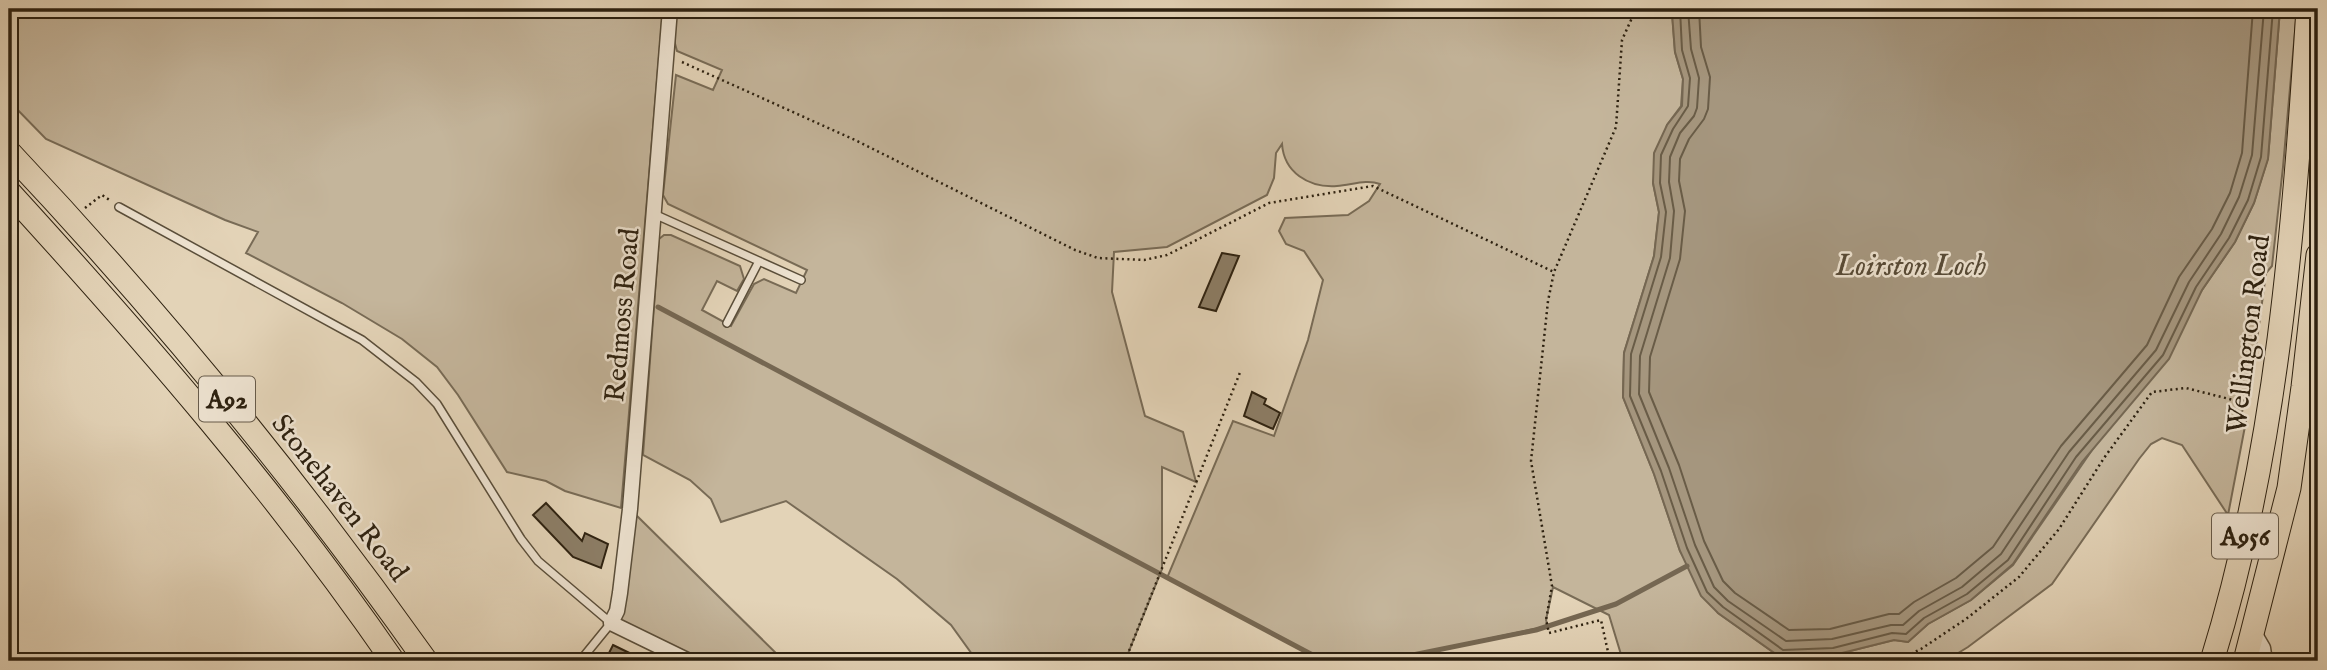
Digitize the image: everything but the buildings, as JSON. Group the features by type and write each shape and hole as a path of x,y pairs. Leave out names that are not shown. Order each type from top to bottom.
{"main road":[{"name":"Wellington Road","path":"2212,661 2247,526 2269,409 2286,285 2308,9"},
{"name":"Stonehaven Road","path":"9,152 218,387 301,492 426,661"},
{"name":"Stonehaven Road","path":"9,192 196,403 286,516 393,661"},
{"name":"A956","path":"2245,661 2309,410 2318,255"}],"street":[{"name":"Redmoss Road","path":"611,623 617,611 630,509 670,9"},
{"path":"611,623 689,661"},
{"path":"2253,631 2263,648 2265,661"}],"lane":[{"path":"119,207 362,340 416,382 437,404 521,540 538,561 611,623 580,661"},
{"path":"653,214 800,280"},
{"path":"727,323 759,261"}],"path":[{"path":"1610,661 1601,620 1549,633 1546,621 1552,586 1531,461 1548,301 1554,272 1616,127 1622,40 1636,9"},
{"path":"666,55 855,139 1076,250 1098,258 1144,260 1167,255 1269,202 1373,186 1554,272"},
{"path":"70,220 102,195 119,207"},
{"path":"1125,661 1241,370"},
{"path":"1896,661 1921,649 1966,620 2019,577 2059,529 2104,458 2152,392 2186,388 2269,409"}],"shaded area":[{"path":"9,9 663,9 621,508 565,491 546,481 507,472 437,367 402,339 342,303 246,253 258,232 225,220 46,139 9,101"},
{"path":"676,9 1674,9 1675,52 1683,79 1681,106 1667,125 1653,183 1659,212 1654,256 1624,353 1623,397 1654,474 1680,551 1718,613 1780,657 1834,655 1894,640 1908,642 1928,624 1971,600 2013,565 2235,242 2254,203 2268,158 2280,9 2297,9 2272,266 2266,273 2249,399 2244,398 2241,420 2246,421 2228,515 2182,445 2162,438 2151,444 2139,459 2052,584 1945,661 1623,661 1609,615 1553,587 1546,620 1548,626 1383,661 1324,661 1167,578 1233,421 1274,436 1308,340 1323,280 1304,251 1286,244 1279,231 1285,218 1348,215 1369,201 1380,184 1364,182 1326,186 1307,181 1287,163 1282,144 1276,153 1274,178 1267,195 1167,247 1114,252 1112,292 1145,416 1183,432 1196,482 1162,467 1162,569 1125,661 977,661 951,625 897,579 786,501 721,522 711,499 690,480 643,455 659,239 664,235 671,235 740,266 744,279 737,291 717,281 702,310 731,326 754,284 764,279 796,293 807,270 668,204 663,195 676,75 713,90 722,70 677,51 674,40"},
{"path":"630,509 784,661 689,661 615,617"}],"water":[{"name":"Loirston Loch","path":"1674,9 2280,9 2268,159 2254,203 2235,242 2202,290 2169,359 2082,462 2013,564 1971,600 1928,624 1908,642 1894,640 1834,655 1780,657 1718,613 1701,596 1680,551 1654,474 1623,397 1624,353 1654,256 1659,212 1653,183 1654,153 1667,125 1682,106 1683,79 1675,52"}],"waterway":[{"path":"658,307 1324,661"},
{"path":"1383,661 1536,630 1616,604 1687,566"},
{"path":"1778,661 1780,657"}]}
